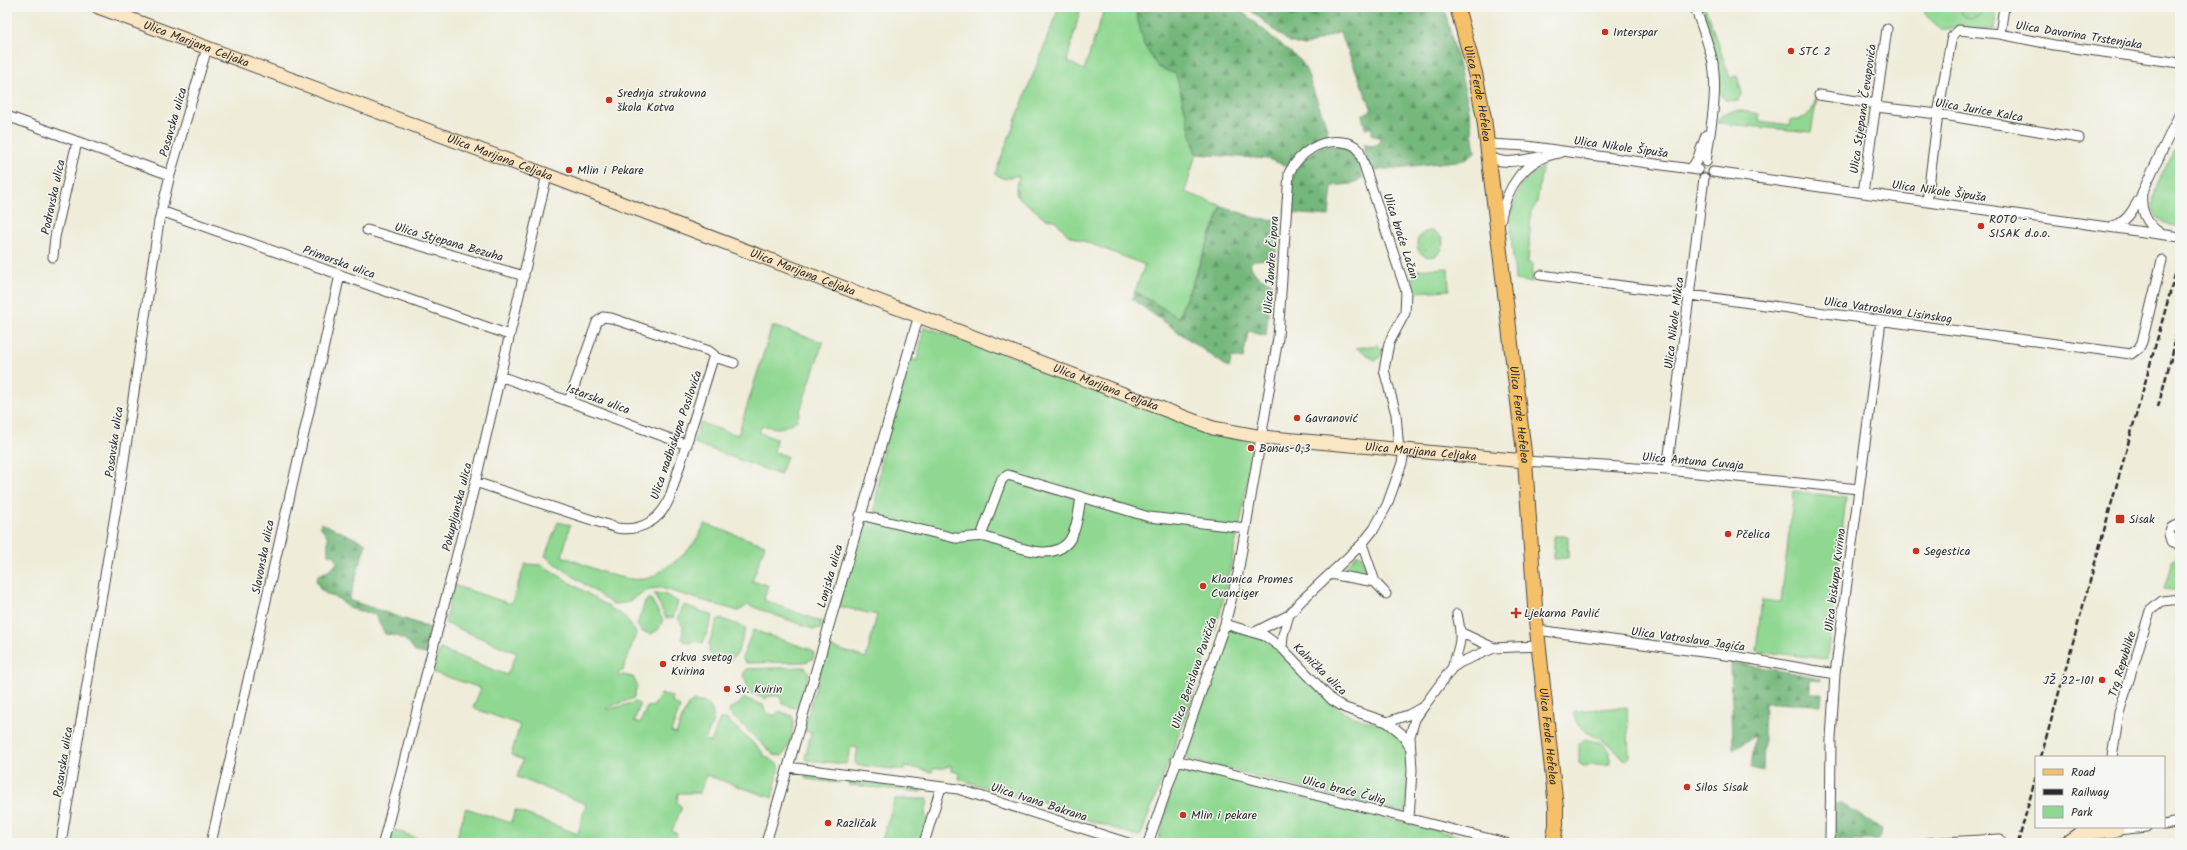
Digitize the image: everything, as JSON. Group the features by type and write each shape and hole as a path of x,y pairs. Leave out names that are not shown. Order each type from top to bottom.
{"main road":[{"name":"Ulica Marijana Celjaka","path":"98,7 547,175 1213,428 1262,437 1402,451 1525,461"},
{"name":"Ulica Ferde Hefelea","path":"1457,7 1475,73 1488,149 1499,230 1525,461 1537,630 1555,788 1554,838"},
{"path":"2066,843 2079,834 2117,829"}],"street":[{"path":"1695,7 1713,64 1714,80 1706,162"},
{"path":"2000,34 2004,7"},
{"name":"Ulica Stjepana Čevapovića","path":"1864,193 1887,29"},
{"name":"Ulica Davorina Trstenjaka","path":"1927,202 1938,114 1950,41 1955,33 1966,30 2000,34 2054,45 2180,63"},
{"name":"Posavska ulica","path":"61,843 121,475 161,211 207,48"},
{"name":"Ulica Jurice Kalca","path":"1819,95 2079,138"},
{"path":"2110,227 2118,225 2126,219 2142,193 2180,113"},
{"path":"7,116 170,175"},
{"path":"1694,169 1710,128"},
{"name":"Ulica Jandre Čipora","path":"1262,437 1278,331 1289,173 1300,158 1320,144 1335,141 1356,146"},
{"name":"Podravska ulica","path":"53,257 77,142"},
{"name":"Ulica Nikole Šipuša","path":"1566,152 1504,161 1495,160 1488,149 1510,144 1694,169"},
{"name":"Ulica braće Lačan","path":"1290,615 1300,602 1362,544 1374,528 1387,505 1402,463 1402,451 1396,414 1384,370 1389,343 1405,313 1406,291 1371,182 1356,146"},
{"name":"Ulica Nikole Šipuša","path":"1499,230 1503,206 1510,188 1529,166 1546,155"},
{"path":"1694,169 1700,164 1706,162"},
{"path":"1694,169 1704,178 1711,176 1713,172 1712,166 1706,162"},
{"name":"Ulica Nikole Šipuša","path":"1713,172 2180,237"},
{"name":"Pokupljanska ulica","path":"383,843 475,482 547,175"},
{"name":"Ulica Nikole Mikca","path":"1667,470 1704,178"},
{"path":"2142,193 2142,204 2145,217 2149,224 2161,234"},
{"name":"Primorska ulica","path":"161,211 509,335"},
{"name":"Ulica Stjepana Bezuha","path":"367,230 524,276"},
{"name":"Ulica Vatroslava Lisinskog","path":"1541,275 2131,354 2139,348 2142,342 2162,260"},
{"name":"Slavonska ulica","path":"211,843 340,275"},
{"name":"Lonjska ulica","path":"766,843 919,316"},
{"path":"569,401 597,322 602,317 611,318 710,351 714,357 734,363"},
{"name":"Ulica biskupa Kvirina","path":"1830,843 1830,739 1835,674 1881,321"},
{"name":"Ulica nadbiskupa Posilovića","path":"475,482 617,528 629,529 650,523 660,515 668,503 714,357"},
{"name":"Istarska ulica","path":"500,376 687,445"},
{"name":"Ulica Berislava Pavičića","path":"1148,843 1225,624 1246,528 1262,437"},
{"name":"Ulica Antuna Cuvaja","path":"1525,461 1667,470 1859,488"},
{"path":"981,536 1005,475 1010,475 1149,517 1246,528"},
{"path":"860,515 962,539 981,536 1028,550 1044,551 1059,548 1069,541 1073,534 1082,497"},
{"path":"2180,524 2171,528 2169,534 2171,541 2180,545"},
{"path":"1362,544 1375,582 1386,594"},
{"path":"1330,574 1375,582"},
{"name":"Trg Republike","path":"2112,756 2119,713 2150,611 2162,601 2180,600"},
{"path":"1409,819 1412,770 1410,747 1412,726 1424,706 1452,668 1461,642 1462,634 1457,614"},
{"path":"1255,632 1290,615"},
{"name":"Kalnička ulica","path":"1282,648 1283,635 1290,615"},
{"name":"Kalnička ulica","path":"1225,624 1265,636 1282,648 1332,700 1345,708 1387,722 1401,733 1410,747"},
{"name":"Ulica Vatroslava Jagića","path":"1537,630 1733,656 1835,674"},
{"path":"1462,634 1494,648"},
{"path":"1452,668 1472,656 1494,648 1539,646"},
{"path":"1387,722 1408,715 1424,706"},
{"name":"Ulica braće Čulig","path":"1176,760 1506,843"},
{"name":"Ulica Ivana Bakrana","path":"788,767 958,789 1128,843"},
{"path":"924,843 941,787"},
{"path":"2165,825 2180,822"},
{"path":"2117,829 2132,828"},
{"path":"1926,843 2000,839"}],"green space":[{"path":"1059,7 1081,7 1067,61 1084,70 1105,7 1135,7 1144,45 1158,67 1176,74 1196,154 1185,192 1222,206 1178,318 1135,291 1145,265 1068,235 1055,220 1046,219 1017,196 1016,188 1019,176 1005,179 995,174"},
{"path":"1135,7 1236,7 1301,61 1306,70 1327,128 1327,136 1287,166 1268,159 1196,154 1176,74 1158,67 1144,45"},
{"path":"1248,7 1444,7 1468,103 1475,152 1464,160 1371,171 1364,153 1364,143 1372,146 1379,144 1380,138 1372,135 1372,128 1365,129 1362,115 1372,110 1340,32 1304,46 1289,42"},
{"path":"1699,7 1705,7 1730,78 1737,76 1742,93 1737,101 1725,100 1718,92"},
{"path":"1924,7 1997,7 1994,29 1940,29 1925,14"},
{"path":"1958,7 1984,7 1979,16 1971,18 1963,16"},
{"path":"1815,98 1817,98 1811,132 1717,123 1724,114 1742,111 1759,114 1759,121 1790,125 1791,119 1805,117 1811,112"},
{"path":"2180,141 2180,227 2164,223 2156,215 2153,204 2160,178"},
{"path":"1322,146 1341,146 1352,150 1358,160 1363,178 1351,184 1332,186 1329,216 1288,213 1294,170 1309,154"},
{"path":"1542,168 1537,203 1531,212 1528,263 1533,264 1532,282 1515,280 1511,233 1514,203 1519,190 1528,178"},
{"path":"1222,206 1255,218 1279,220 1276,259 1254,260 1250,264 1253,271 1258,276 1271,282 1266,336 1248,331 1243,359 1232,357 1229,368 1132,299 1135,291 1179,318"},
{"path":"1430,231 1439,235 1443,244 1439,253 1430,257 1421,253 1417,244 1421,235"},
{"path":"1448,268 1449,290 1413,292 1412,270"},
{"path":"772,326 823,342 797,420 780,428 761,425 760,433 776,439 774,452 787,456 780,475 694,443 700,423 738,435"},
{"path":"924,327 981,345 1229,437 1253,442 1242,514 1220,613 1184,721 1141,835 1138,836 1060,811 1058,808 1036,799 1034,803 959,779 960,773 951,771 951,765 944,768 933,769 932,772 905,766 904,770 902,770 857,765 855,762 858,748 851,747 846,764 806,760 805,758 811,733 803,730 828,646 866,658 877,615 838,606 860,534 874,513 883,450 910,358 917,361"},
{"path":"1378,345 1383,354 1377,360 1374,360 1356,348"},
{"path":"1794,491 1846,498 1827,659 1756,651 1762,600 1781,602"},
{"path":"558,522 570,525 562,556 603,572 624,578 645,579 651,577 680,558 697,538 705,524 765,545 752,581 768,585 764,600 822,622 820,629 813,629 748,605 738,611 661,588 649,589 626,603 612,604 545,556"},
{"path":"321,523 366,543 349,600 428,627 432,631 426,654 415,652 410,644 403,639 385,634 375,615 349,608 339,599 328,595 320,589 316,580 318,575 330,570 337,563 335,556 328,554 328,537 320,526"},
{"path":"1554,536 1568,536 1568,558 1554,559"},
{"path":"1358,554 1361,555 1368,576 1343,572 1341,570"},
{"path":"2180,556 2180,591 2164,589 2172,561"},
{"path":"525,564 542,565 625,617 636,633 623,671 620,671 618,677 623,675 633,677 637,685 634,698 607,708 607,710 636,702 640,705 634,721 640,723 647,707 654,706 661,694 672,697 672,702 680,707 671,732 676,734 687,706 694,701 707,703 711,707 713,716 705,741 711,742 720,719 726,719 762,751 762,754 780,766 772,798 706,775 700,793 678,793 677,803 682,807 672,831 677,834 674,843 455,843 466,808 511,823 515,810 578,834 586,804 517,777 523,760 511,755 520,725 473,708 481,688 432,672 440,649 507,675 517,653 445,623 453,585 511,604"},
{"path":"654,594 664,594 678,602 673,618 666,618"},
{"path":"649,598 663,620 658,630 651,634 641,631 637,625 645,602"},
{"path":"685,605 713,616 703,643 695,641 692,644 682,640 683,626 678,619 683,606"},
{"path":"718,619 722,619 746,628 737,654 728,662 719,662 709,653 709,643"},
{"path":"1229,629 1264,640 1290,661 1299,674 1336,707 1354,717 1387,727 1396,735 1406,748 1409,770 1406,811 1404,813 1186,759 1184,755 1184,747 1226,631"},
{"path":"753,630 812,650 814,653 813,659 805,662 746,663 742,658"},
{"path":"1731,662 1821,678 1821,681 1810,680 1810,694 1822,694 1821,705 1765,703 1763,771 1751,768 1755,736 1733,749"},
{"path":"805,667 809,673 799,705 796,708 784,705 779,696 769,696 765,699 747,691 746,681 743,676 746,669"},
{"path":"744,698 763,705 766,711 771,714 775,715 780,711 792,716 793,725 791,736 785,753 782,756 774,755 729,713 730,708 738,705"},
{"path":"1627,707 1629,757 1625,761 1610,745 1581,728 1577,724 1573,711"},
{"path":"1585,739 1602,743 1610,751 1610,764 1583,766 1579,763 1579,744"},
{"path":"1193,770 1486,843 1158,842 1174,779 1181,771"},
{"path":"806,774 843,779 839,783 806,779"},
{"path":"848,780 921,788 921,792 850,785"},
{"path":"895,799 928,799 925,815 928,819 920,843 879,843 883,837"},
{"path":"1842,803 1882,829 1878,840 1835,840 1835,804"},
{"path":"393,829 428,843 388,843"}],"railway":[{"path":"2041,756 2180,257"},
{"path":"2158,407 2173,351 2180,315"},
{"path":"2018,843 2035,780"}],"place":[{"name":"Interspar","path":"1605,32"},
{"name":"STC 2","path":"1791,51"},
{"name":"Srednja strukovna škola Kotva","path":"609,100"},
{"name":"Mlin i Pekare","path":"569,170"},
{"name":"ROTO - SISAK d.o.o.","path":"1981,226"},
{"name":"Gavranović","path":"1297,418"},
{"name":"Bonus-0,3","path":"1251,448"},
{"name":"Sisak","path":"2120,519"},
{"name":"Pčelica","path":"1728,534"},
{"name":"Segestica","path":"1916,551"},
{"name":"Klaonica Promes Cvanciger","path":"1203,586"},
{"name":"Ljekarna Pavlić","path":"1516,613"},
{"name":"crkva svetog Kvirina","path":"663,664"},
{"name":"JŽ 22-101","path":"2102,680"},
{"name":"Sv. Kvirin","path":"727,689"},
{"name":"Silos Sisak","path":"1687,787"},
{"name":"Mlin i pekare","path":"1183,815"},
{"name":"Različak","path":"828,823"}]}
